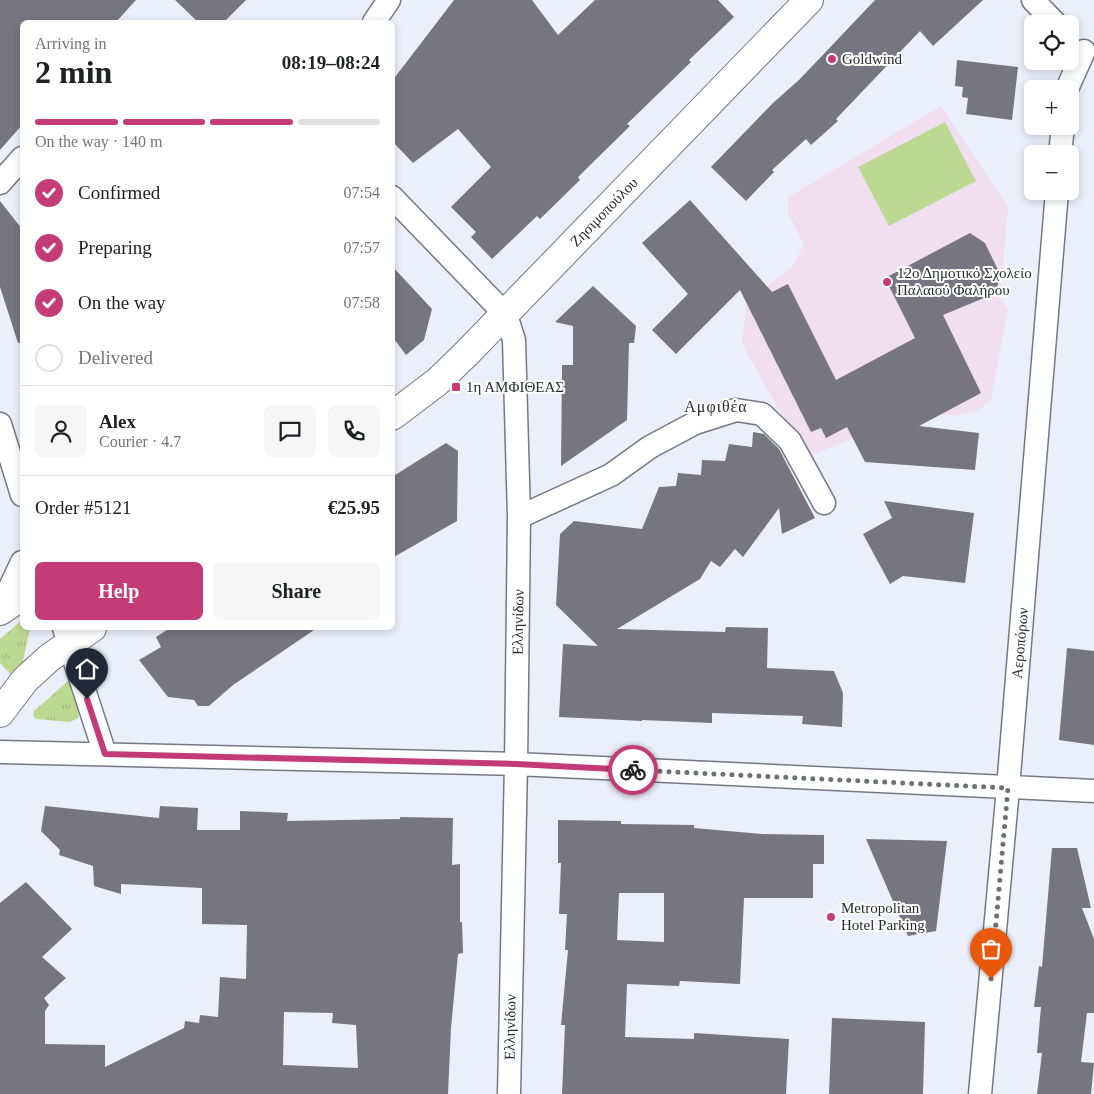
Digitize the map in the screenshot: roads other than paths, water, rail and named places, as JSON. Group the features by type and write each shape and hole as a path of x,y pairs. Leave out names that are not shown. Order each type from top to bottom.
{"street":[{"path":"375,20 390,0"},
{"name":"Ζησιμοπούλου","path":"395,414 444,376 809,0"},
{"path":"1033,0 1047,15"},
{"path":"1071,80 1083,50"},
{"path":"0,183 20,160"},
{"name":"Ελληνίδων","path":"395,200 506,314 514,340 519,517 516,764 508,1094"},
{"name":"Αεροπόρων","path":"980,1094 1008,788 1056,200"},
{"path":"519,517 611,475 650,447 695,423 736,410 762,414 790,442 824,503"},
{"path":"0,424 15,454 20,483"},
{"path":"0,610 20,566"},
{"path":"0,610 20,597"},
{"path":"0,713 25,680 49,658 67,635 85,630"},
{"path":"67,635 105,754"},
{"path":"0,752 516,764 1094,791"}],"place":[{"name":"Goldwind","path":"832,59"},
{"name":"12ο Δημοτικό Σχολείο Παλαιού Φαλήρου","path":"887,282"},
{"name":"1η ΑΜΦΙΘΕΑΣ","path":"456,387"},
{"name":"Metropolitan Hotel Parking","path":"831,917"}],"district":[{"name":"Αμφιθέα","path":"716,406"}]}
